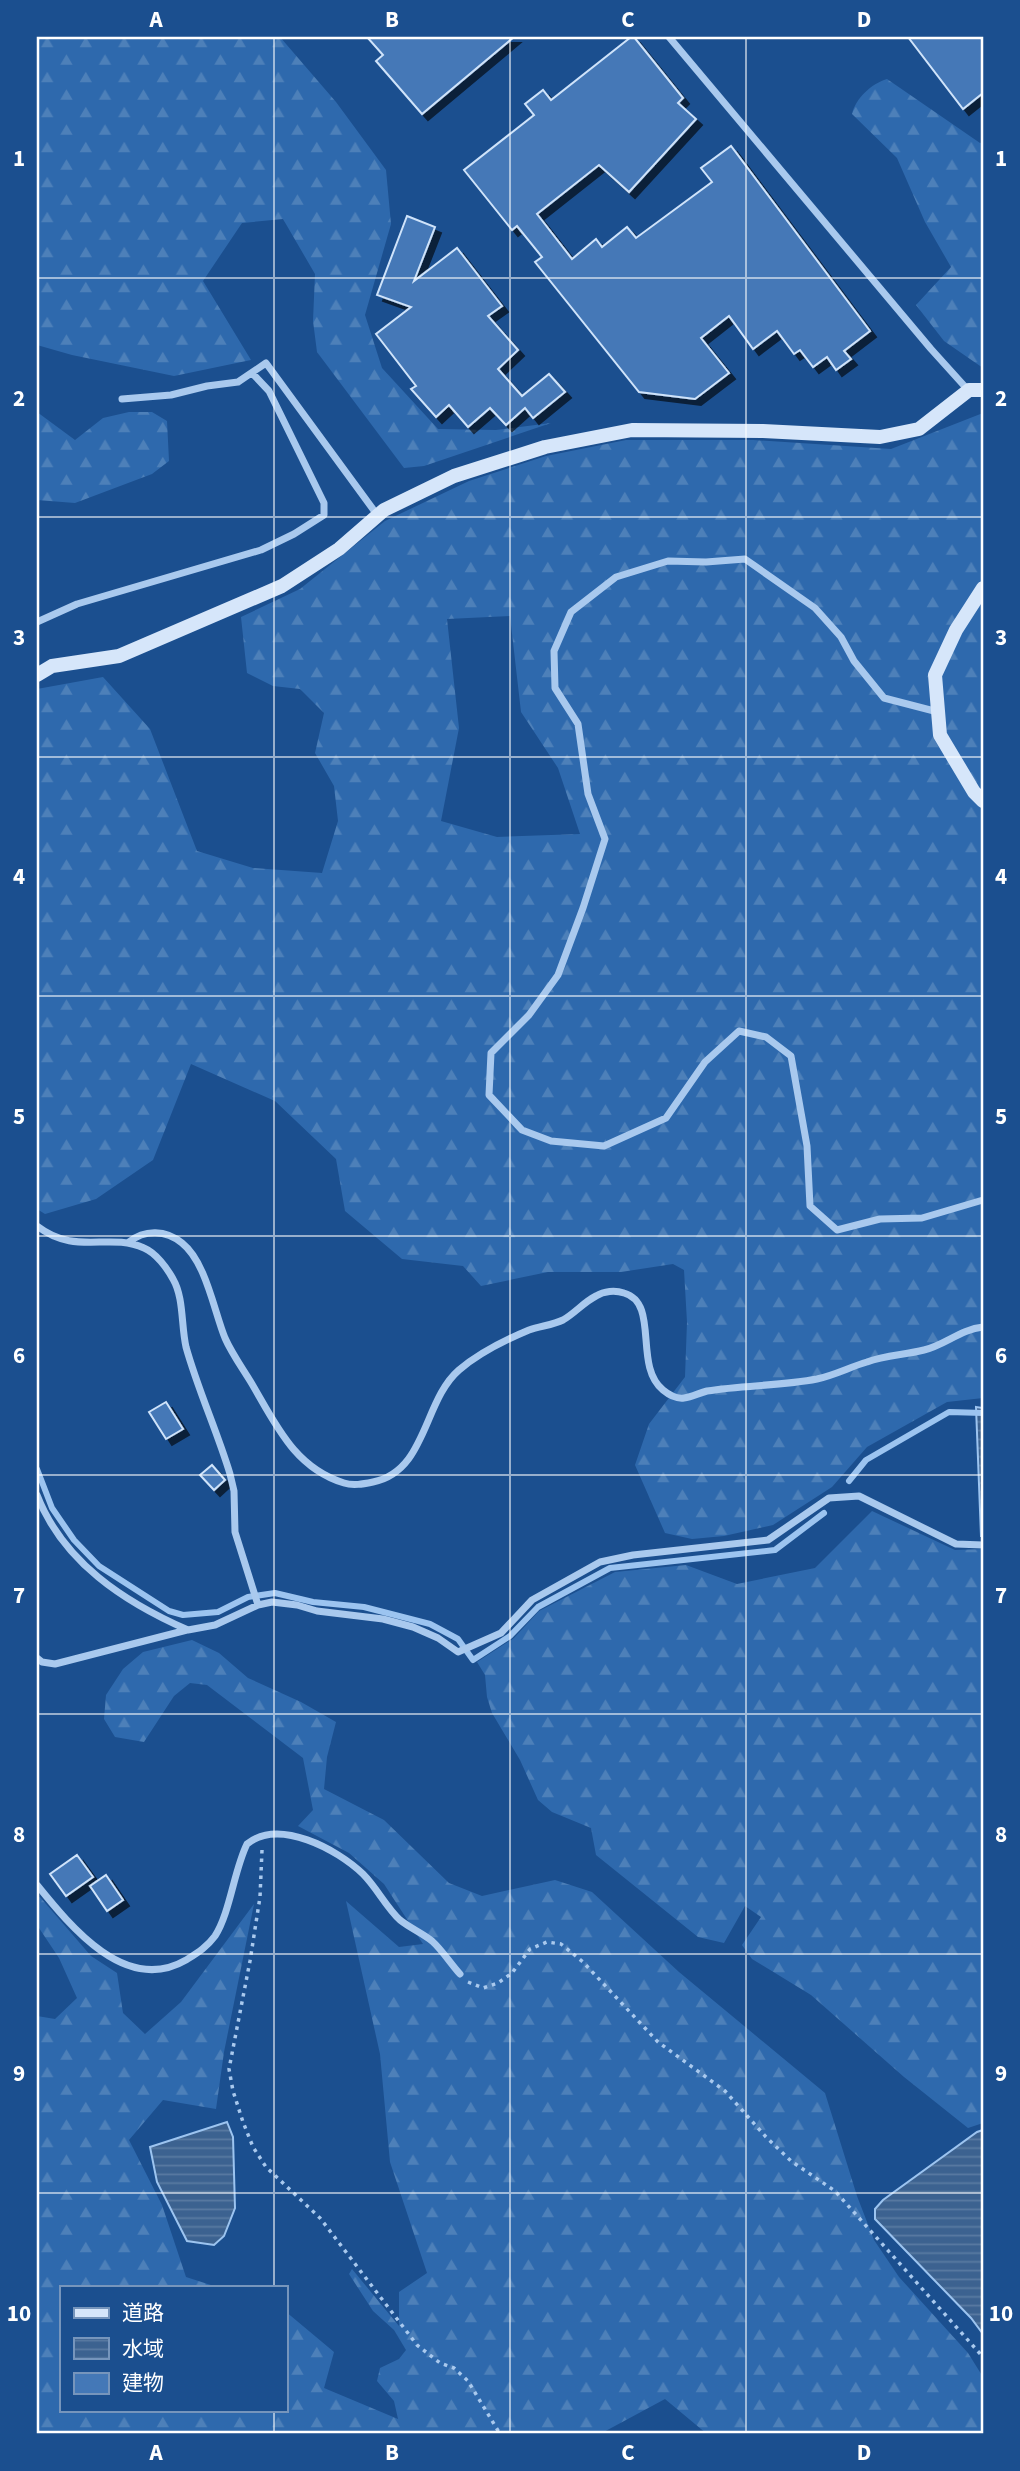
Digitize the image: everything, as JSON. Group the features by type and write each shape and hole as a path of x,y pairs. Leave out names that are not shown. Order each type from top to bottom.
{"street":[{"path":"37,675 52,666 119,656 282,586 340,549 384,510 454,476 558,445 632,430 763,431 880,437 919,429 976,390 931,349 669,37"},
{"path":"122,398 171,395 238,382 266,363 377,516"},
{"path":"37,622 88,601 261,550 294,534 324,514 324,503 269,391 251,373"},
{"path":"938,712 884,698 853,661 841,637 815,608 745,559 668,561 616,577 571,612 554,651 555,688 578,724 588,794 605,839 558,975 529,1015 491,1053 489,1095 522,1130 551,1141 604,1146 666,1118 705,1062 739,1031 766,1037 791,1056 807,1146 810,1206 837,1230 880,1219 922,1218 983,1200"},
{"path":"983,588 956,631 935,675 940,736 974,792 983,801"},
{"path":"37,1226 62,1240 88,1244 129,1242 148,1249 160,1260 174,1280 185,1343 230,1474 234,1491 235,1532 256,1598"},
{"path":"129,1242 138,1235 152,1232 164,1234 183,1243 212,1294 226,1339 287,1443 315,1471 349,1485 379,1481 401,1468 416,1449 448,1382 458,1371 510,1338 562,1320 586,1302 608,1292 629,1294 642,1308 652,1376 666,1393 678,1398 687,1398 705,1391 816,1379 866,1362 929,1349 965,1331 983,1327"},
{"path":"37,1495 50,1524 78,1562 116,1591 188,1630"},
{"path":"37,1658 42,1662 55,1664 215,1625 256,1598 317,1611 383,1619 425,1633 458,1652 500,1633 532,1600 600,1562 634,1555 768,1539 829,1498 859,1496 956,1544 983,1545"},
{"path":"37,1885 94,1948 130,1968 172,1968 204,1949 216,1935 247,1844 255,1837 288,1833 342,1858 362,1874 399,1919 433,1942 460,1974"}],"path":[{"path":"255,1837 262,1847 260,1898 229,2069 233,2091 248,2135 266,2167 320,2218 417,2344 440,2363 454,2368 468,2381 500,2434"},
{"path":"460,1974 471,1984 483,1988 498,1983 512,1973 530,1949 547,1942 561,1944 583,1962 658,2042 725,2091 791,2161 835,2191 983,2357"}],"green space":[{"path":"37,37 280,37 336,102 386,170 391,224 365,315 382,368 438,429 496,430 551,423 424,466 404,468 317,352 313,321 315,274 283,219 242,223 203,281 251,360 174,376 37,345"},
{"path":"887,79 980,143 983,142 983,368 944,341 916,305 951,267 925,222 897,158 852,114 865,92"},
{"path":"37,412 75,440 103,418 129,412 152,412 167,421 169,461 152,474 75,503 37,500"},
{"path":"983,413 983,1398 947,1402 867,1447 832,1487 773,1525 724,1536 692,1539 665,1533 635,1465 649,1424 685,1377 687,1322 684,1270 673,1264 621,1272 548,1272 481,1286 463,1266 402,1259 345,1211 336,1159 275,1101 191,1064 153,1160 96,1199 45,1214 37,1209 37,689 103,677 150,729 197,851 253,868 322,873 338,821 334,786 315,753 324,713 300,689 273,686 247,673 241,617 300,589 385,521 469,481 546,456 626,440 753,440 891,449","holes":["510,616 521,712 558,768 580,834 497,837 441,821 459,728 447,619"]},
{"path":"872,1511 955,1550 983,1549 983,2123 968,2128 904,2077 811,1995 752,1959 742,1945 761,1917 745,1906 724,1943 698,1937 596,1855 591,1828 552,1812 538,1800 520,1760 492,1713 485,1675 477,1662 514,1638 539,1611 615,1572 686,1565 737,1584 815,1568"},
{"path":"192,1640 219,1653 248,1678 301,1702 336,1722 327,1757 324,1789 384,1820 449,1883 482,1896 555,1880 592,1892 679,1972 825,2093 857,2196 874,2240 899,2277 968,2353 983,2377 983,2434 707,2434 665,2399 600,2434 37,2434 37,2016 55,2019 77,1998 59,1958 37,1925 37,1898 40,1897 91,1956 117,1973 123,2013 145,2034 181,2002 254,1904 224,2052 216,2109 163,2100 129,2140 162,2205 186,2277 214,2286 60,2286 60,2412 287,2412 287,2313 334,2352 324,2388 398,2419 394,2401 377,2381 380,2368 399,2359 406,2350 394,2330 373,2311 349,2274 352,2269 399,2326 399,2292 427,2273 390,2162 380,2054 346,1901 399,1947 423,1944 384,1884 349,1853 298,1826 313,1810 303,1758 207,1685 190,1683 174,1696 144,1742 115,1737 104,1719 106,1695 123,1669 143,1652"}],"water":[{"path":"976,1407 983,1408 983,1536 981,1536"},
{"path":"227,2122 233,2137 235,2208 224,2236 214,2245 187,2241 157,2182 150,2147"},
{"path":"983,2130 983,2334 971,2318 875,2219 875,2209 883,2200"}],"building":[{"path":"367,37 514,37 422,114 376,61 383,55"},
{"path":"634,37 683,98 678,103 696,119 629,192 599,165 537,214 572,259 596,239 602,247 627,227 636,238 712,182 701,168 731,146 870,331 844,351 851,359 836,370 827,357 813,367 800,350 794,354 777,331 753,349 729,316 701,338 729,373 695,399 639,392 535,262 542,257 517,226 512,230 464,170 534,115 525,104 543,90 551,100"},
{"path":"908,37 983,37 983,93 963,109"},
{"path":"407,216 435,227 414,281 457,248 502,306 488,316 518,350 498,369 522,396 549,374 565,392 533,418 525,408 506,425 490,408 468,427 449,405 436,417 411,389 416,386 376,334 411,307 377,295"},
{"path":"166,1402 183,1429 166,1439 149,1412"},
{"path":"212,1465 225,1480 214,1490 200,1475"},
{"path":"77,1855 93,1877 66,1896 50,1874"},
{"path":"106,1875 123,1900 107,1911 90,1886"}],"waterway":[{"path":"849,1481 866,1460 949,1412 983,1413"},
{"path":"37,1469 52,1508 74,1540 99,1566 169,1611 183,1615 218,1612 248,1597 275,1593 313,1602 364,1607 430,1624 458,1639 473,1660 510,1636 538,1607 610,1568 775,1550 824,1513"}]}
